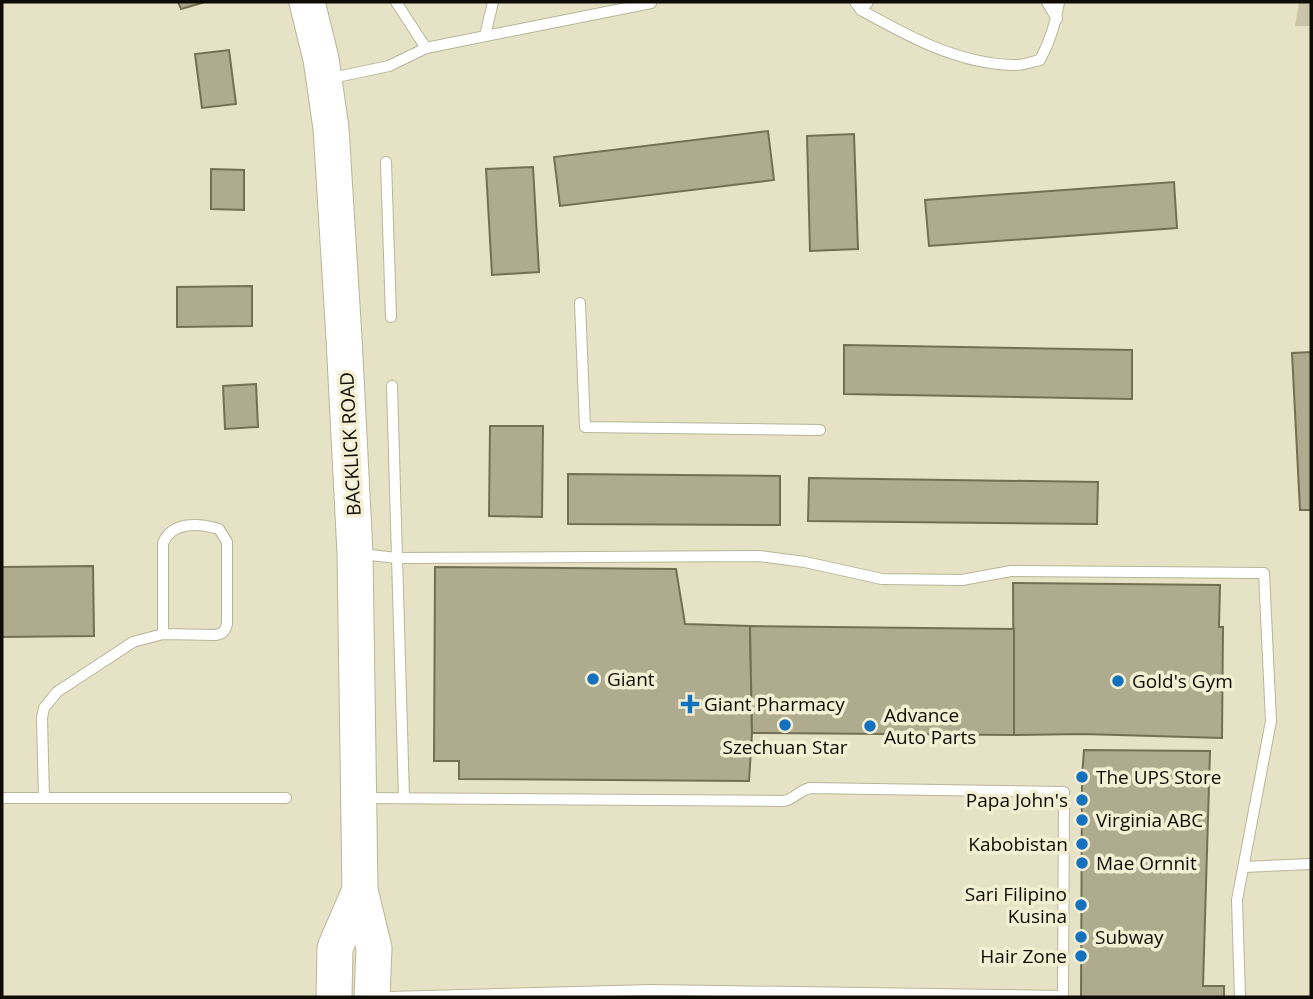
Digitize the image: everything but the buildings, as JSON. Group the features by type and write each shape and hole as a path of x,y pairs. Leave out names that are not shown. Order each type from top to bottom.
{"main road":[{"name":"BACKLICK ROAD","path":"307,2 321,60 331,128 355,553 360,890 374,948 372,997"},
{"name":"BACKLICK ROAD","path":"334,997 335,948 360,890"}],"lane":[{"path":"397,2 426,48"},
{"path":"485,36 493,2"},
{"path":"1046,2 1056,19"},
{"path":"861,5 893,28 936,48 972,61 1016,66 1040,60 1050,39 1059,2"},
{"path":"324,79 389,66 426,48 650,3"},
{"path":"386,162 391,317"},
{"path":"580,303 585,427 820,430"},
{"path":"392,386 404,798"},
{"path":"44,798 42,718 44,708 66,685 133,642 163,634 215,635 225,631 227,542 219,529 197,525 184,526 172,529 166,535 163,543 163,634"},
{"path":"355,553 397,558 759,556 805,562 882,579 962,580 1011,571 1265,573 1270,721 1237,900 1240,997"},
{"path":"358,798 783,801 792,799 801,791 810,788 1064,792 1063,997 720,994 389,997"},
{"path":"2,798 286,798"},
{"path":"1244,867 1311,864"}],"shaded area":[{"path":"1299,2 1311,2 1311,26 1295,26"}],"place":[{"name":"Giant","path":"593,679"},
{"name":"Gold's Gym","path":"1118,681"},
{"name":"Giant Pharmacy","path":"690,704"},
{"name":"Szechuan Star","path":"785,725"},
{"name":"Advance Auto Parts","path":"870,726"},
{"name":"The UPS Store","path":"1082,777"},
{"name":"Papa John's","path":"1082,800"},
{"name":"Virginia ABC","path":"1082,820"},
{"name":"Kabobistan","path":"1082,844"},
{"name":"Mae Ornnit","path":"1082,863"},
{"name":"Sari Filipino Kusina","path":"1081,905"},
{"name":"Subway","path":"1081,937"},
{"name":"Hair Zone","path":"1081,956"}]}
